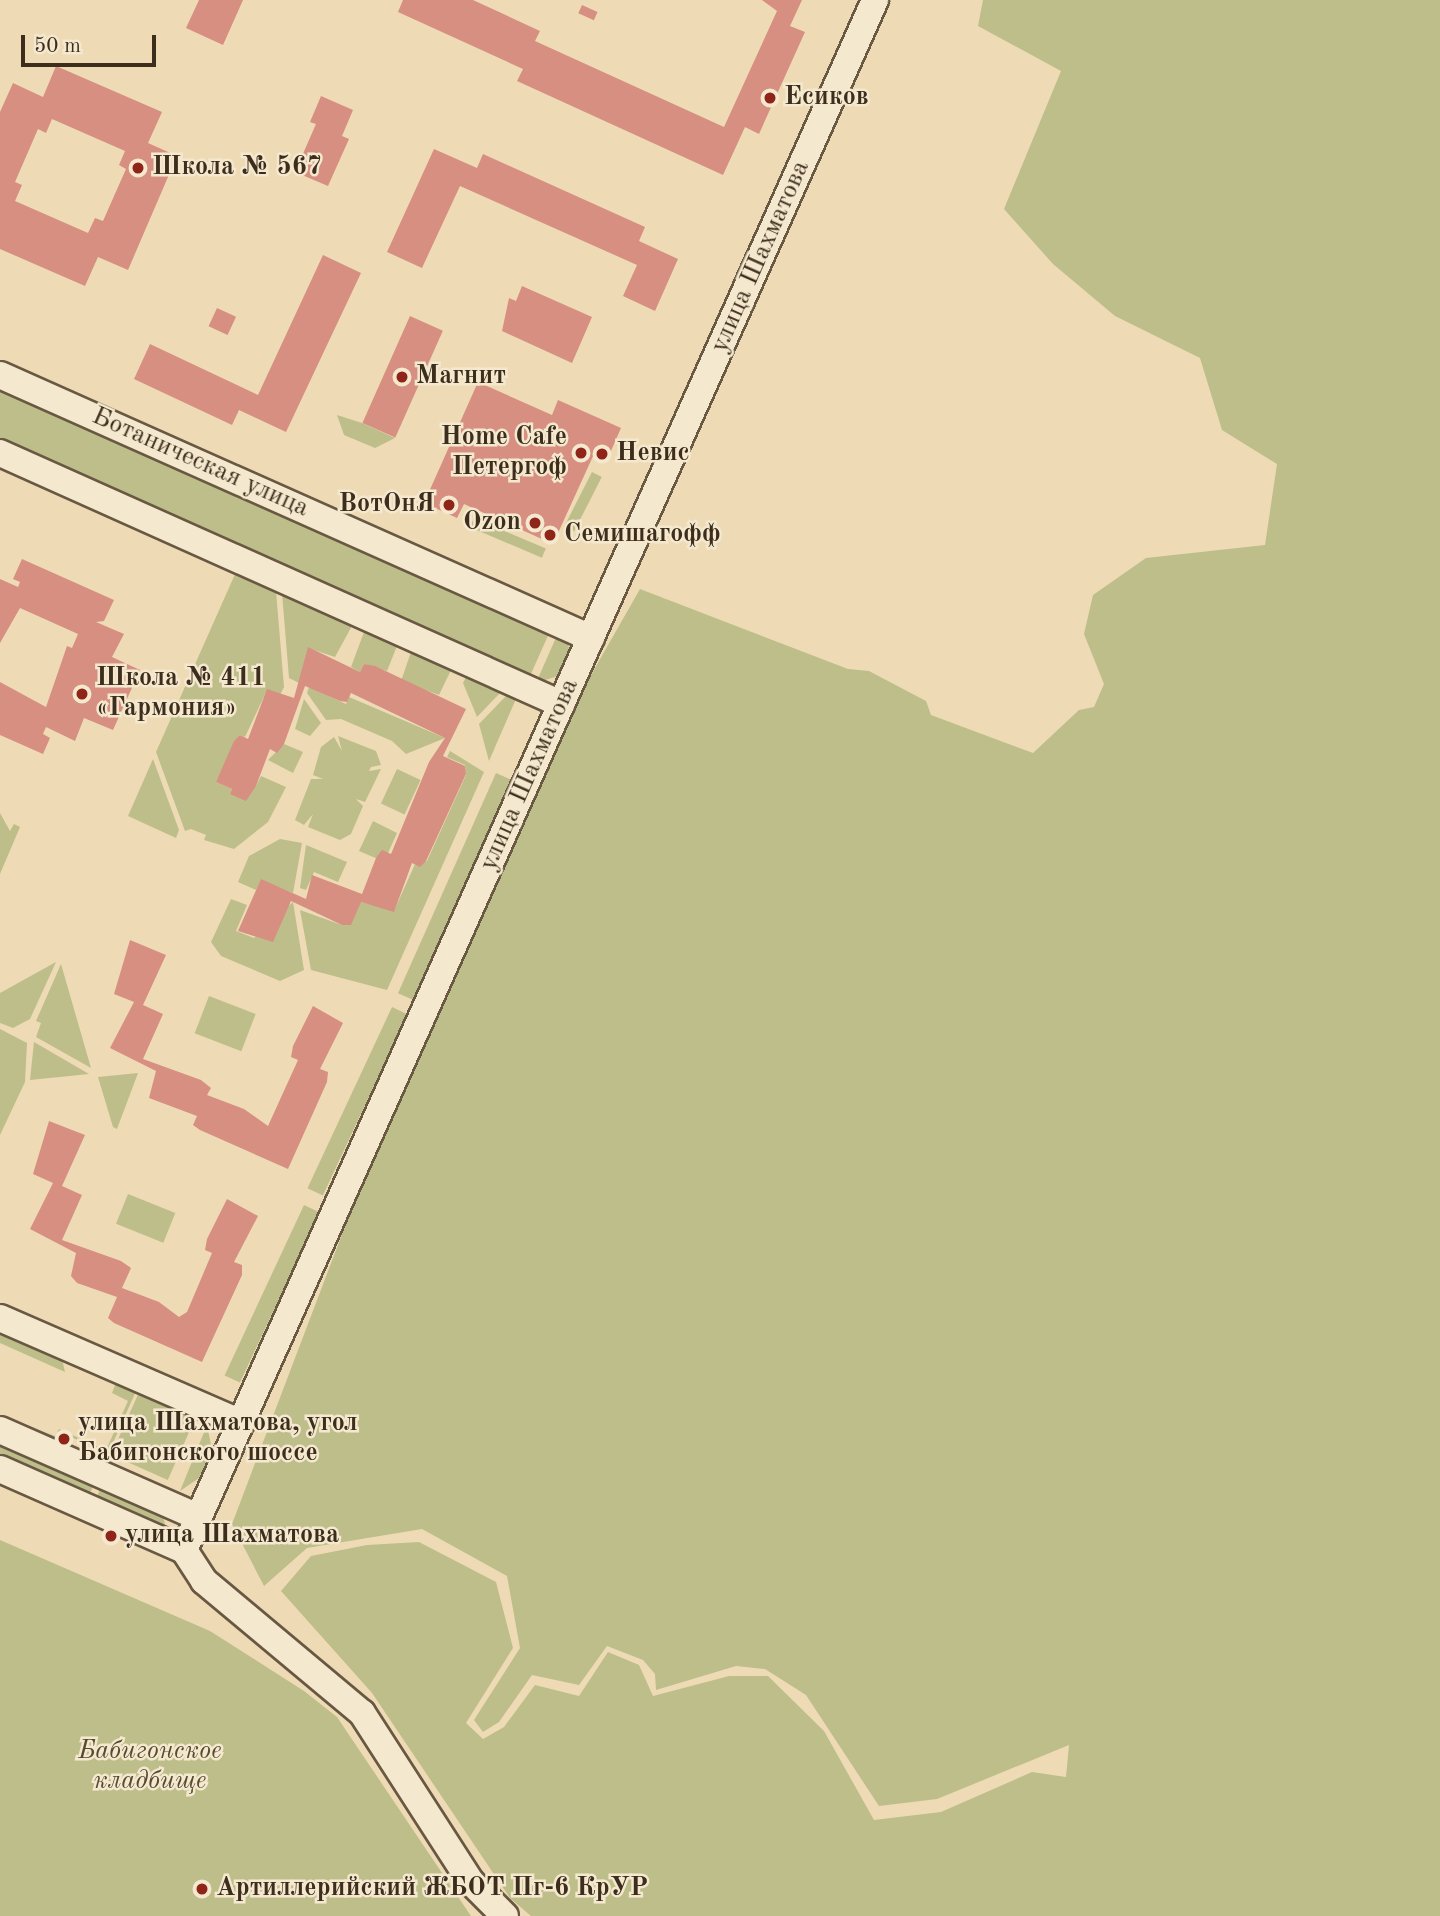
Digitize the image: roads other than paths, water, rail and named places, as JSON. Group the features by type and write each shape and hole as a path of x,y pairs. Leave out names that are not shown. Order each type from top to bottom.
{"street":[{"name":"улица Шахматова","path":"184,1550 875,0"},
{"name":"Ботаническая улица","path":"0,374 591,638"},
{"path":"0,453 561,704"},
{"path":"0,1318 241,1423"},
{"path":"0,1430 198,1517"},
{"path":"0,1469 184,1550 204,1581 362,1713 471,1882 505,1916"}],"place":[{"name":"Есиков","path":"770,98"},
{"name":"Школа № 567","path":"138,168"},
{"name":"Магнит","path":"402,377"},
{"name":"Home Cafe Петергоф","path":"581,453"},
{"name":"Невис","path":"602,454"},
{"name":"ВотОнЯ","path":"449,505"},
{"name":"Ozon","path":"535,523"},
{"name":"Семишагофф","path":"550,535"},
{"name":"Школа № 411 «Гармония»","path":"82,694"},
{"name":"улица Шахматова, угол Бабигонского шоссе","path":"64,1439"},
{"name":"улица Шахматова","path":"111,1536"},
{"name":"Артиллерийский ЖБОТ Пг-6 КрУР","path":"202,1889"}],"park label":[{"name":"Бабигонское кладбище","path":"150,1767"}]}
